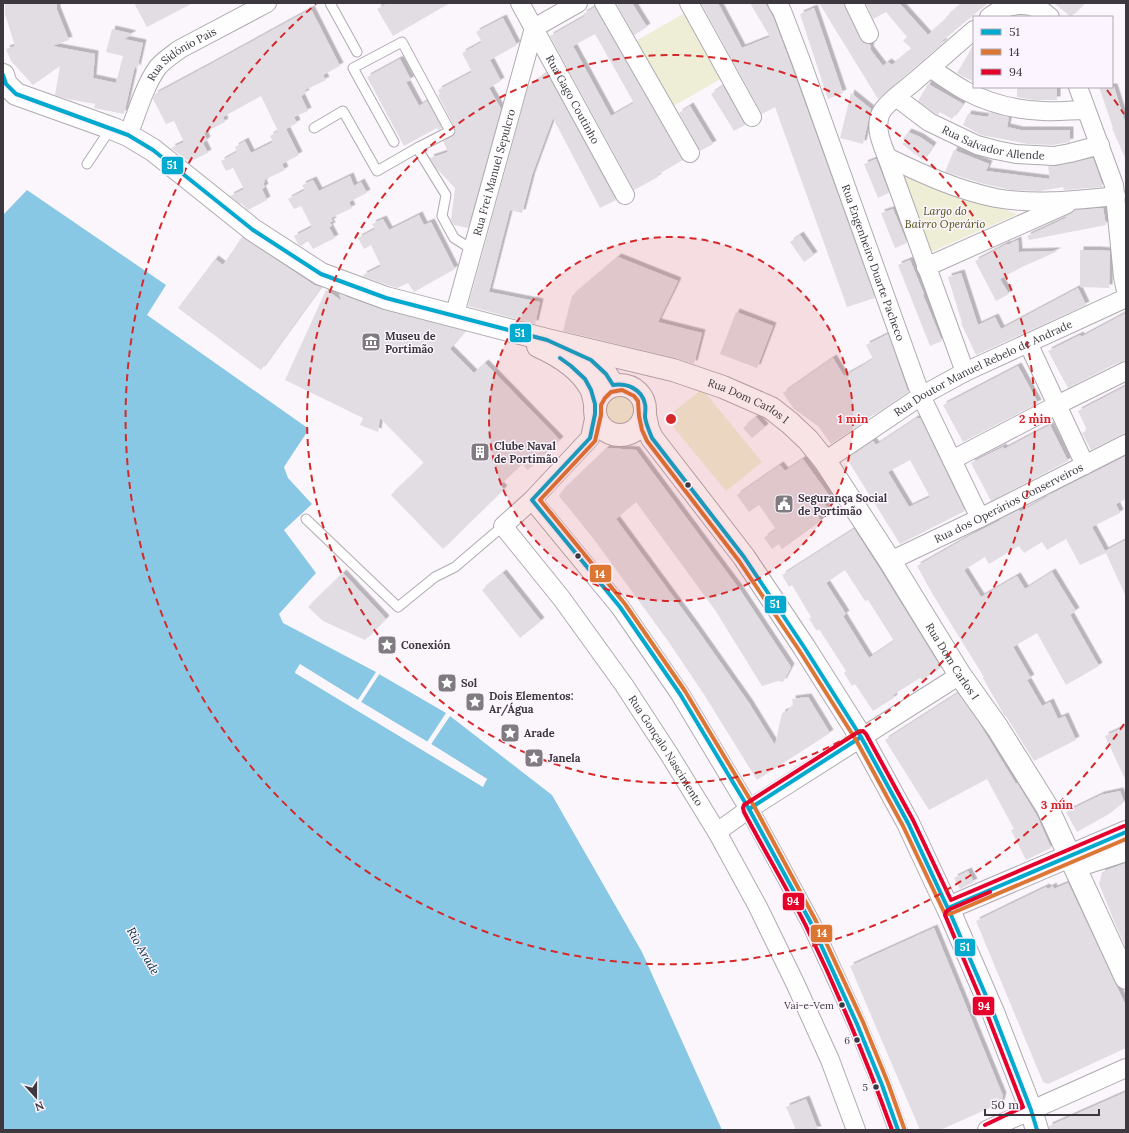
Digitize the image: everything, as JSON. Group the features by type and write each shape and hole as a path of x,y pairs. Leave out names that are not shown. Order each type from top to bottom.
{"street":[{"name":"Rua Sidónio Pais","path":"120,132 158,67 167,58 180,49 267,3"},
{"name":"Rua Gago Coutinho","path":"520,3 625,195"},
{"path":"534,28 578,3"},
{"path":"604,3 690,153"},
{"path":"689,3 752,117"},
{"path":"854,3 869,34"},
{"path":"990,16 1008,6 1019,3 1030,3 1040,8 1049,16"},
{"name":"Rua Engenheiro Duarte Pacheco","path":"785,6 802,61 921,396 980,518"},
{"name":"Rua Frei Manuel Sepulcro","path":"454,317 534,28"},
{"path":"965,372 880,138 878,123 883,110 896,97 930,68 971,37"},
{"path":"930,68 964,90 983,99 1001,104 1024,110 1086,110"},
{"name":"Rua Dom Carlos I","path":"3,75 6,84 16,94 120,132 153,150 253,230 321,274 386,298 454,317 673,370 722,387 771,408 790,423 808,440 825,462 890,561 960,675 997,727 1043,801 1123,972"},
{"path":"1078,88 1111,175 1116,196 1123,277 1126,291"},
{"name":"Rua Salvador Allende","path":"896,97 934,125 977,145 996,150 1016,154 1054,156 1100,145"},
{"path":"887,158 926,176 962,189 996,198 1032,202 1116,196"},
{"path":"926,267 1076,200"},
{"name":"Rua Doutor Manuel Rebelo de Andrade","path":"825,462 921,396 965,372 1126,298"},
{"path":"501,328 552,352 585,379 591,390 599,424 607,431 612,434 622,435 633,432 637,429 644,420 646,405 641,395 634,388 621,385 591,360 547,340"},
{"path":"1028,343 1085,465"},
{"path":"503,526 532,500 590,438 595,409 600,394 608,387 621,385 642,377 673,370"},
{"path":"952,460 1126,371"},
{"path":"645,415 648,429 652,438 744,557 804,647 861,737 908,822 950,911 993,1012 1034,1120"},
{"name":"Rua dos Operários Conserveiros","path":"890,561 980,518 1126,444"},
{"path":"532,500 620,607 680,694 749,809 814,931 857,1024 882,1085 898,1130"},
{"name":"Rua Gonçalo Nascimento","path":"503,526 562,599 624,685 717,832 758,907 795,983 830,1060 856,1130"},
{"path":"717,832 749,809 960,675"},
{"path":"950,911 1058,872 1072,861 1126,837"},
{"path":"1072,861 1100,858 1126,837"},
{"name":"Rua Dom Carlos I","path":"1100,858 1088,867 1092,889 1123,972"},
{"path":"987,1130 1034,1120 1126,1068"}],"lane":[{"path":"330,3 357,52"},
{"path":"314,128 343,111 377,171 450,130 402,42 353,68 394,142"},
{"path":"87,164 120,132"},
{"path":"417,148 446,195 442,216 454,238 473,250"},
{"path":"306,519 398,607 435,577 455,567 503,526"}],"green space":[{"path":"685,13 724,77 672,107 634,42"},
{"name":"Largo do Bairro Operário","path":"900,175 1018,214 931,252"},
{"path":"702,389 762,462 726,491 666,418"},
{"path":"620,395 631,399 635,410 631,421 620,425 609,421 605,410 609,399"}],"water":[{"name":"Rio Arade","path":"27,190 166,285 147,315 309,429 284,467 288,478 312,504 284,530 316,573 279,614 283,623 376,672 358,700 300,665 295,673 482,786 487,779 431,744 450,716 552,795 642,952 722,1130 3,1130 3,215"},
{"path":"379,674 446,713 427,742 361,702"}],"pier":[{"path":"300,664 358,700 377,671 377,673 380,673 361,702 428,742 448,711 448,714 427,744 360,703 360,701 358,702 300,667 298,672 482,784 485,779 430,745 451,714 431,744 487,779 483,787 295,672"}],"building":[{"path":"5,3 57,3 57,10 69,40 52,46 95,54 93,78 116,83 123,56 106,52 112,29 133,34 124,39 143,43 137,69 135,66 124,114 94,108 95,104 55,95 60,66 33,85 11,61 6,49 15,46 5,14"},
{"path":"134,3 193,3 147,27"},
{"path":"388,3 450,3 393,36 377,9"},
{"path":"616,3 632,3 647,27 634,35"},
{"path":"701,3 718,3 742,48 770,37 750,3 765,3 773,17 791,65 875,298 847,307 775,107 762,114"},
{"path":"819,3 844,3 860,39 863,43 869,44 871,47 870,49 883,66 888,62 892,65 912,49 903,41 907,37 886,12 873,19 866,3 902,3 900,4 928,35 963,3 988,3 942,41 944,42 878,99"},
{"path":"1054,3 1085,3 1072,16 1070,16"},
{"path":"595,7 683,160 657,175 658,177 634,190 550,36 585,16 583,14","holes":["595,34 634,103 611,116 573,46"]},
{"path":"814,8 843,93 828,99 800,14"},
{"path":"311,9 340,66 323,75 326,80 305,90 306,93 301,96 308,111 294,117 297,123 286,129 299,155 282,164 285,170 264,180 265,182 263,183 265,187 262,189 267,200 248,210 241,203 240,204 230,196 244,189 233,168 226,171 221,161 237,152 235,147 245,141 251,153 273,142 270,136 278,131 261,96 223,117 225,122 204,133 207,140 203,143 208,153 189,162 171,148 184,142 174,121 166,124 153,99 155,94"},
{"path":"503,18 517,45 490,60 501,81 489,88 501,109 468,228 454,225 451,220 455,188 436,168 430,158 448,152 443,141 453,136 456,132 438,95 440,94 438,90 472,72 462,53 482,42 476,32"},
{"path":"973,46 973,81 957,73"},
{"path":"400,59 411,80 406,82 419,106 427,101 442,128 438,130 437,128 404,146 367,77"},
{"path":"547,73 616,200 600,208 553,118 532,175 522,213 510,210 489,292 540,302 535,324 468,306 528,87"},
{"path":"928,84 963,104 952,119 940,112 938,115 934,113 918,101"},
{"path":"723,86 745,125 734,131 711,94"},
{"path":"1114,87 1126,125 1126,160 1099,88"},
{"path":"1017,88 1057,88 1057,100 1034,100 1017,97"},
{"path":"851,93 871,109 863,144 840,138"},
{"path":"690,106 713,144 700,151 679,113"},
{"path":"990,112 1009,117 1007,127 1020,130 1070,130 1070,142 1053,145 1028,144 981,135 963,125 968,114 988,117"},
{"path":"908,132 920,137 933,146 923,160 902,144 905,142 903,139"},
{"path":"954,150 989,164 986,171 1050,179 1048,166 1056,166 1093,158 1103,187 1064,190 1063,187 1040,191 1012,190 984,184 945,172"},
{"path":"876,159 889,193 878,198 864,164"},
{"path":"350,176 354,186 361,182 367,193 349,202 352,208 331,218 333,221 330,222 332,226 329,227 335,238 313,249 308,241 301,246 298,244 294,236 312,227 301,206 294,209 288,199 305,190 302,185 313,180 319,191"},
{"path":"1103,208 1106,225 1029,240 1027,236 1066,218 1066,216 1075,210"},
{"path":"893,209 907,243 895,248 881,213"},
{"path":"419,215 424,225 431,222 455,269 414,292 408,283 397,288 364,277 363,275 381,266 371,245 364,249 358,238 375,229 372,224 383,219 389,230"},
{"path":"800,235 814,255 804,262 790,242"},
{"path":"242,237 314,285 321,287 261,370 178,308 215,259 223,265"},
{"path":"1018,240 1019,252 1058,251 1022,267 1000,279 1009,294 996,301 975,261 1007,244"},
{"path":"1080,250 1110,251 1109,288 1080,287"},
{"path":"618,257 678,281 658,322 702,333 694,364 676,358 563,331 572,296"},
{"path":"910,260 942,341 930,346 898,265"},
{"path":"961,273 978,325 995,317 1001,329 1078,288 1086,305 976,355 961,323 948,277"},
{"path":"326,290 342,301 339,294 383,310 465,331 450,349 474,373 485,363 560,440 528,470 522,464 500,485 504,489 443,549 391,495 424,463 380,418 378,432 360,425 363,418 285,380"},
{"path":"736,312 773,326 757,368 720,354"},
{"path":"1126,313 1126,360 1068,388 1048,351 1080,335 1081,337"},
{"path":"888,334 908,392 879,412 860,422 861,424 831,444 818,426 794,409 783,393 833,358 844,376 862,366 873,359 866,345"},
{"path":"1018,366 1038,403 963,442 943,405"},
{"path":"1126,386 1126,434 1091,450 1082,433 1087,430 1078,411"},
{"path":"756,417 765,427 752,438 743,428"},
{"path":"917,418 920,418 965,511 900,544 847,459 873,441 876,445","holes":["910,460 930,497 909,507 888,472"]},
{"path":"1050,425 1068,461 991,501 971,463 1003,447 1004,449"},
{"path":"607,448 636,450 740,590 791,667 783,682 778,681 762,686 715,610 636,502 616,519 749,703 775,745 782,713 787,711 793,705 792,699 808,697 830,733 757,780 705,696 668,641 593,538 559,496 562,491"},
{"path":"1126,456 1126,499 1116,504 1120,513 1092,527 1105,551 1126,540 1126,597 1106,553 1080,565 1066,539 1047,550 1042,542 1024,553 1019,546 989,564 985,557 964,570 981,597 1017,576 1025,589 1052,572 1076,611 1070,615 1099,666 1066,685 1037,633 1013,647 1031,678 1027,680 1042,706 1050,702 1058,719 1065,716 1076,740 1034,761 1004,715 983,678 984,677 933,595 917,566 1001,520 1000,519 1019,510 1020,512 1047,496"},
{"name":"Segurança Social de Portimão","path":"803,459 831,498 824,503 828,509 818,516 821,521 782,549 779,544 772,549 764,538 776,529 759,505 749,512 737,495 780,465 785,471"},
{"path":"854,529 941,668 922,680 920,678 893,695 894,698 873,711 855,684 852,686 844,673 846,671 819,629 817,631 809,619 811,617 792,585 789,587 782,575","holes":["845,570 865,601 868,600 894,641 869,658 843,616 846,614 826,583"]},
{"path":"343,573 386,619 365,640 323,621 308,607"},
{"path":"503,573 541,621 520,638 482,590"},
{"path":"958,693 979,723 1037,816 1051,848 1026,860 1011,830 1014,829 987,779 929,810 885,740"},
{"path":"1126,726 1126,781 1105,736"},
{"path":"1120,791 1124,802 1109,814 1077,832 1066,812 1101,795"},
{"path":"1126,863 1126,948 1099,884 1102,872"},
{"path":"968,871 974,882 960,889 954,878"},
{"path":"1068,883 1126,1006 1126,1048 1048,1084 1043,1082 976,921 1046,887 1048,889 1053,886 1054,889"},
{"path":"934,928 1003,1096 1001,1103 940,1130 920,1130 850,966"},
{"path":"1126,1092 1126,1130 1049,1130 1049,1126"},
{"path":"806,1099 818,1130 796,1130 786,1107"}],"transit line":[{"name":"51","path":"3,75 6,84 16,94 128,135 153,150 253,230 321,274 386,298 547,340 591,360 606,374 613,385 628,386 641,394 645,404 645,420 652,438 744,557 804,647 861,737 908,823 951,915 993,1012 1031,1110 1037,1130"},
{"name":"51","path":"560,358 585,379 591,390 595,404 595,414 590,438 532,500 620,607 680,694 749,809 811,923 857,1024 882,1085 898,1130"},
{"name":"14","path":"904,1128 888,1083 863,1022 816,921 754,806 685,691 625,604 540,500 595,441 601,415 601,405 605,398 611,392 622,390 634,396 638,401 642,430 647,441 739,561 799,650 856,740 903,826 944,912 950,914 1126,839"},
{"name":"94","path":"892,1130 873,1078 841,1001 799,912 744,812 744,805 858,732 863,731 913,820 951,900 1124,826"},
{"name":"51","path":"749,809 861,737"},
{"name":"51","path":"948,908 1126,832"},
{"name":"94","path":"985,1125 1023,1107 987,1014 945,915 948,910 990,892"}],"place":[{"name":"Museu de Portimão","path":"371,342"},
{"name":"Clube Naval de Portimão","path":"480,452"},
{"name":"Segurança Social de Portimão","path":"784,504"},
{"name":"Conexión","path":"387,645"},
{"name":"Sol","path":"447,683"},
{"name":"Dois Elementos: Ar/Água","path":"475,702"},
{"name":"Arade","path":"510,733"},
{"name":"Janela","path":"534,758"},
{"name":"Vai-e-Vem","path":"842,1005"},
{"name":"6","path":"857,1040"},
{"name":"5","path":"876,1087"}]}
